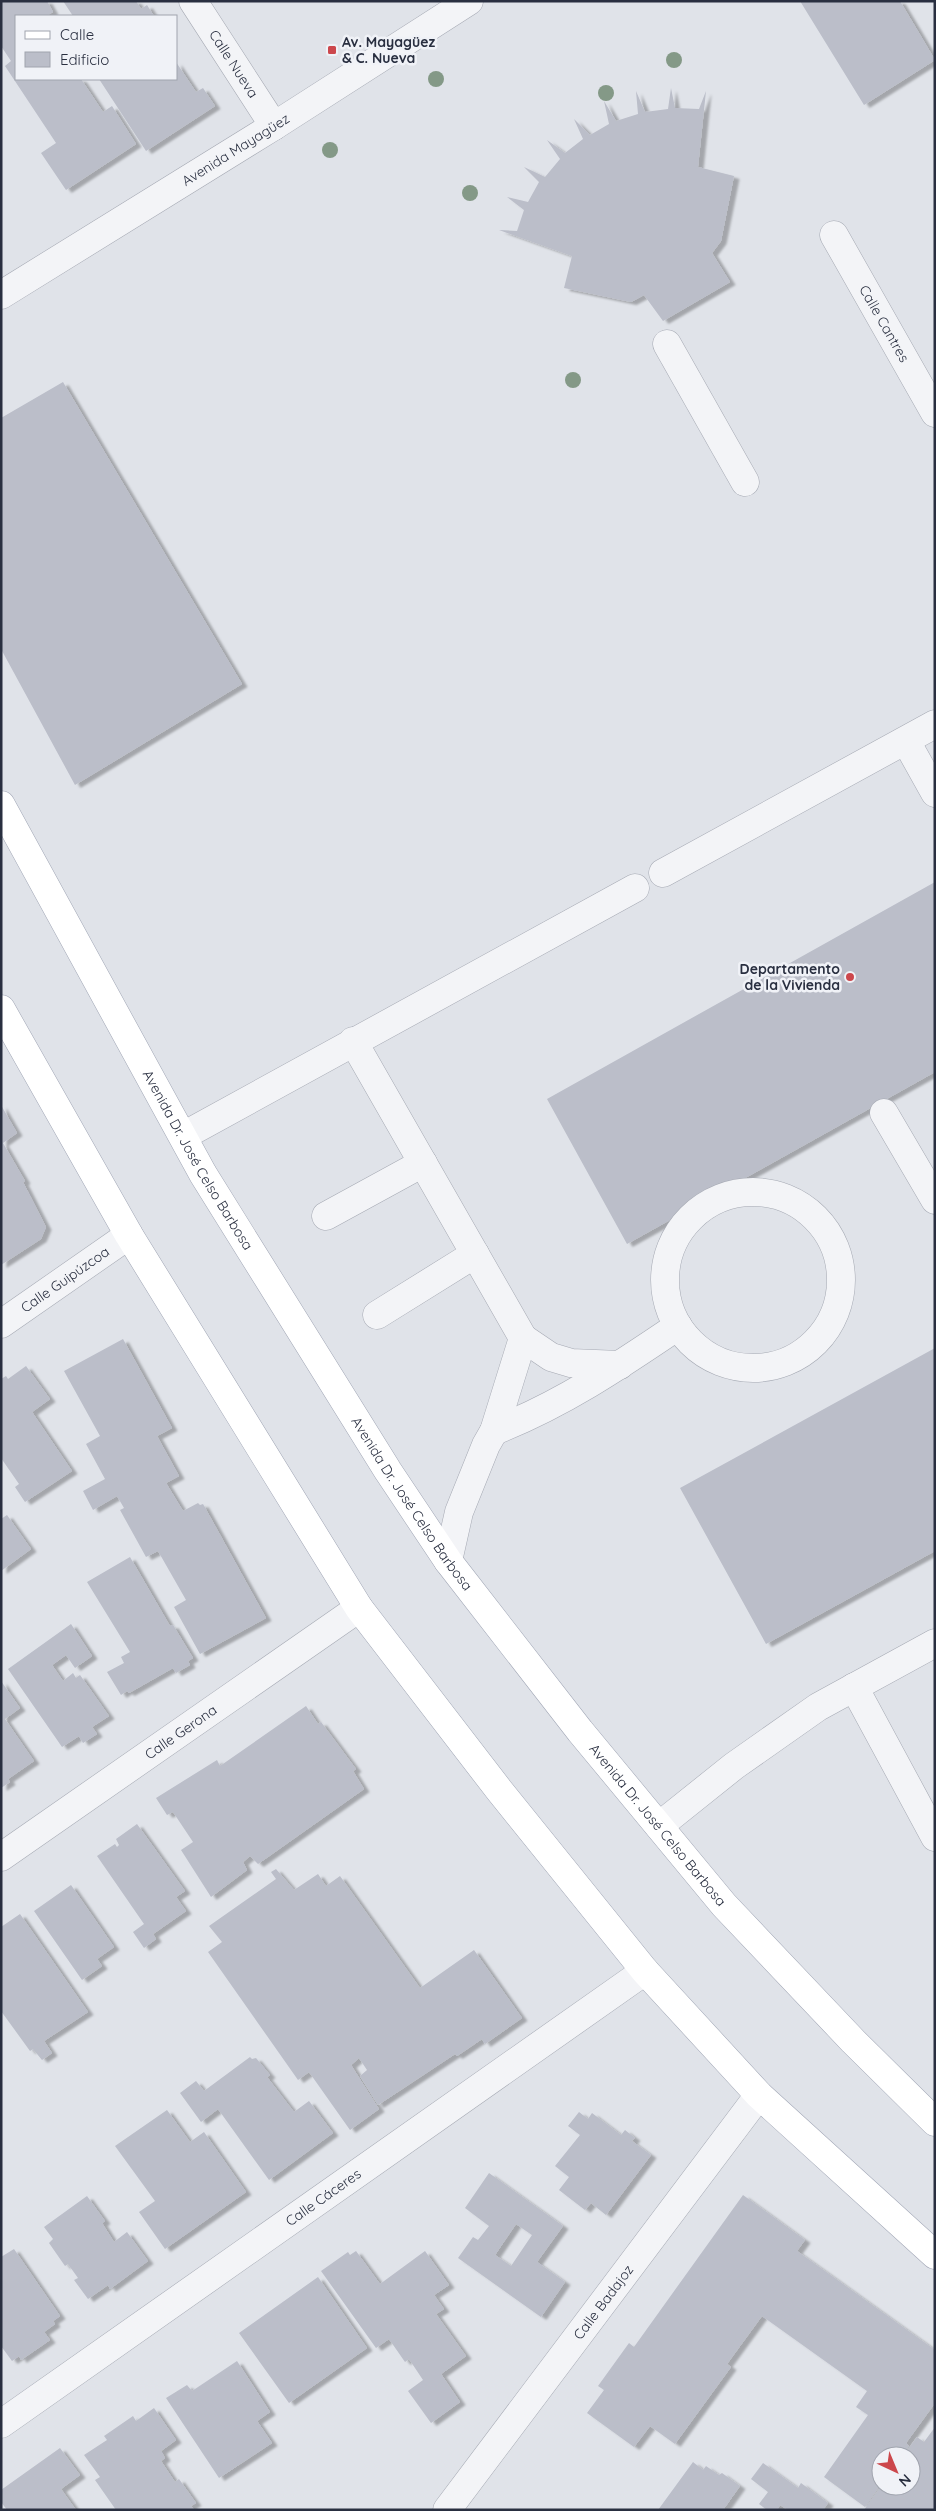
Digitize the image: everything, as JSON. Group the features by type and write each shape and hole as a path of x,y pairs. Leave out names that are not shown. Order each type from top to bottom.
{"main road":[{"name":"Avenida Dr. José Celso Barbosa","path":"1,805 203,1174 356,1420 448,1561 580,1731 731,1912 853,2041 935,2122"},
{"path":"1,1010 129,1235 359,1608 499,1790 645,1971 759,2095 935,2255"}],"street":[{"name":"Calle Nueva","path":"193,1 274,126"},
{"name":"Avenida Mayagüez","path":"1,295 274,126 469,1"},
{"name":"Calle Cantres","path":"834,235 935,414"},
{"path":"667,344 745,482"},
{"path":"663,873 935,724"},
{"path":"906,741 935,793"},
{"path":"183,1136 353,1041 635,888"},
{"path":"353,1041 523,1338 551,1357 572,1363 620,1365"},
{"path":"884,1113 935,1200"},
{"path":"326,1216 423,1163"},
{"path":"763,1192 790,1199 814,1214 831,1236 841,1263 842,1292 833,1319 817,1342 794,1359 767,1368 739,1368 710,1358 686,1339 678,1326 670,1314 664,1284 668,1254 682,1226 704,1206 733,1194 763,1192"},
{"name":"Calle Guipúzcoa","path":"1,1324 129,1235"},
{"path":"377,1315 475,1254"},
{"path":"494,1431 534,1415 620,1365 678,1326"},
{"path":"448,1561 459,1512 486,1445 494,1431 523,1338"},
{"name":"Calle Gerona","path":"1,1857 359,1608"},
{"path":"659,1826 734,1766 818,1707 935,1643"},
{"path":"854,1687 935,1837"},
{"name":"Calle Cáceres","path":"1,2424 645,1971"},
{"name":"Calle Badajoz","path":"457,2506 759,2095"}],"building":[{"path":"1,1 47,1 53,12 48,15 15,15 15,80 82,80 103,112 112,106 136,144 66,190 41,153 56,143 5,66 11,61 1,46"},
{"path":"63,1 136,1 141,9 147,5 153,15 72,15"},
{"path":"800,1 900,1 935,60 864,105"},
{"path":"178,65 196,92 203,88 215,106 146,151 100,80 178,80"},
{"path":"671,88 675,108 699,109 706,91 698,167 734,176 721,241 712,253 730,282 663,321 644,295 631,302 564,288 572,256 499,230 517,231 524,210 507,197 528,202 539,182 524,167 545,177 560,159 547,140 565,153 583,139 574,119 590,135 609,124 604,101 616,121 638,114 636,91 645,112 668,109"},
{"path":"63,382 242,684 75,785 1,649 1,418"},
{"name":"Departamento de la Vivienda","path":"935,882 935,1072 627,1244 547,1099"},
{"path":"1,1105 17,1133 3,1143 25,1181 23,1182 46,1227 41,1239 1,1265"},
{"path":"123,1339 172,1428 157,1436 179,1476 166,1483 183,1511 198,1503 200,1505 203,1504 266,1618 200,1654 174,1607 186,1600 158,1551 146,1557 120,1510 124,1508 117,1496 93,1510 83,1491 105,1479 86,1444 100,1436 64,1371"},
{"path":"935,1348 935,1551 766,1644 680,1488"},
{"path":"26,1366 50,1399 32,1412 72,1471 25,1502 15,1487 19,1484 1,1458 1,1379 6,1376 8,1379"},
{"path":"7,1515 31,1549 1,1571 1,1519"},
{"path":"130,1557 170,1626 173,1625 193,1658 188,1661 190,1665 176,1673 173,1668 129,1693 127,1691 121,1695 107,1672 124,1663 121,1657 130,1652 87,1582"},
{"path":"71,1624 92,1656 75,1668 66,1655 52,1665 63,1681 73,1673 76,1678 80,1675 109,1716 92,1727 97,1734 83,1743 79,1736 62,1747 8,1669"},
{"path":"1,1681 20,1708 5,1719 34,1761 8,1779 10,1782 1,1788"},
{"path":"306,1706 318,1724 321,1722 356,1769 353,1771 364,1789 258,1864 250,1856 243,1862 247,1870 211,1897 181,1850 193,1842 173,1812 167,1815 156,1798 217,1760 220,1766"},
{"path":"137,1824 185,1891 176,1897 186,1911 153,1934 156,1939 144,1948 133,1932 144,1924 97,1856 115,1844 117,1847 119,1845 116,1839"},
{"path":"276,1869 294,1890 318,1874 326,1886 340,1876 420,1988 474,1950 522,2018 485,2044 482,2039 457,2056 455,2054 378,2105 360,2076 367,2070 359,2058 351,2065 379,2109 350,2130 309,2072 298,2080 208,1952 222,1942 209,1926 276,1879 271,1872"},
{"path":"71,1885 114,1947 97,1959 102,1966 82,1980 34,1911"},
{"path":"20,1914 88,2012 44,2041 52,2053 42,2060 33,2049 30,2051 1,2011 1,1927"},
{"path":"250,2057 252,2059 256,2058 270,2075 267,2077 294,2112 309,2101 333,2133 269,2180 218,2109 201,2122 180,2093 196,2081 204,2091"},
{"path":"167,2110 190,2142 204,2132 246,2192 165,2249 139,2212 155,2201 115,2146"},
{"path":"579,2112 588,2119 592,2113 621,2135 625,2130 635,2138 632,2141 651,2155 606,2215 591,2203 585,2210 559,2190 569,2177 555,2166 580,2135 568,2126"},
{"path":"489,2173 563,2226 537,2262 565,2282 541,2317 458,2258 473,2237 478,2240 489,2226 465,2208","holes":["516,2224 532,2235 511,2266 495,2255"]},
{"path":"743,2195 805,2240 797,2251 935,2350 935,2403 906,2443 909,2446 871,2446 871,2496 873,2496 865,2507 824,2477 868,2415 856,2407 867,2391 762,2316 727,2364 731,2367 675,2444 650,2426 634,2447 587,2413 604,2390 598,2386 629,2343 634,2347"},
{"path":"87,2196 105,2221 102,2223 114,2242 127,2232 148,2261 110,2289 108,2285 88,2299 74,2280 78,2278 68,2264 65,2266 49,2243 53,2239 44,2227"},
{"path":"14,2249 60,2316 53,2321 55,2324 44,2332 50,2340 21,2360 19,2356 12,2361 1,2346 1,2257"},
{"path":"356,2251 380,2284 425,2251 449,2285 434,2295 444,2309 436,2314 466,2356 441,2374 460,2402 431,2423 408,2391 423,2380 409,2359 405,2362 389,2339 376,2348 321,2271 348,2252 350,2255"},
{"path":"318,2277 367,2348 289,2403 239,2333"},
{"path":"237,2361 270,2412 257,2421 272,2443 219,2478 166,2398 187,2385 192,2391"},
{"path":"154,2408 176,2440 161,2451 165,2458 161,2461 175,2482 179,2479 196,2503 191,2506 194,2510 116,2510 95,2480 100,2477 84,2455 107,2440 104,2436 133,2416 136,2421"},
{"path":"935,2427 935,2510 864,2510 874,2496 921,2496 921,2446 910,2446 917,2437 924,2442"},
{"path":"60,2448 80,2475 61,2489 76,2510 7,2510 1,2502 1,2490"},
{"path":"693,2462 703,2470 706,2466 719,2475 722,2473 740,2486 723,2510 658,2510"},
{"path":"763,2463 798,2488 801,2483 828,2503 823,2510 788,2510 780,2505 777,2510 767,2510 759,2504 768,2492 751,2479"}],"place":[{"name":"Av. Mayagüez & C. Nueva","path":"332,50"},
{"name":"Departamento de la Vivienda","path":"850,977"}]}
